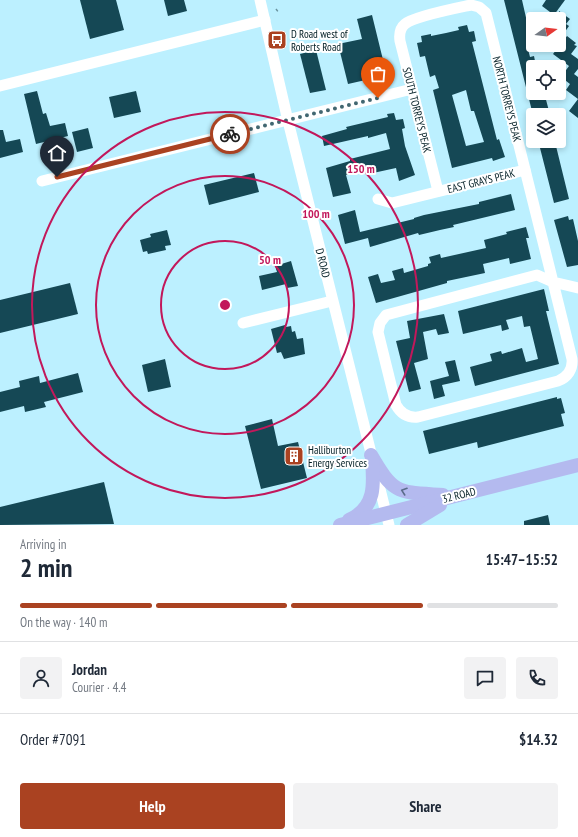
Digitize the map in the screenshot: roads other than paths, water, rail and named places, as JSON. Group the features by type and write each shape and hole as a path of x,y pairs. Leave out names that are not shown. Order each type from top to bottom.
{"main road":[{"path":"371,455 384,477 393,487 410,493 456,496"},
{"path":"339,525 361,512 371,500 374,488 371,455"},
{"name":"32 ROAD","path":"339,525 388,519 456,496 578,465"},
{"path":"407,525 456,496"}],"street":[{"name":"D ROAD","path":"260,0 332,301 388,519"},
{"name":"SOUTH TORREYS PEAK","path":"438,191 400,41 402,28 412,20 471,5 480,7"},
{"name":"NORTH TORREYS PEAK","path":"480,7 486,13 536,216 553,282 572,359 572,368 565,377 558,380 418,417 409,417 398,409 378,332 380,323 386,315 537,275 553,282"},
{"path":"0,86 265,20"},
{"path":"42,181 412,89"},
{"name":"EAST GRAYS PEAK","path":"378,199 392,203 525,170"},
{"path":"553,282 578,288"},
{"path":"243,323 332,301"}],"place":[{"name":"D Road west of Roberts Road","path":"277,40"},
{"name":"Halliburton Energy Services","path":"294,456"}]}
